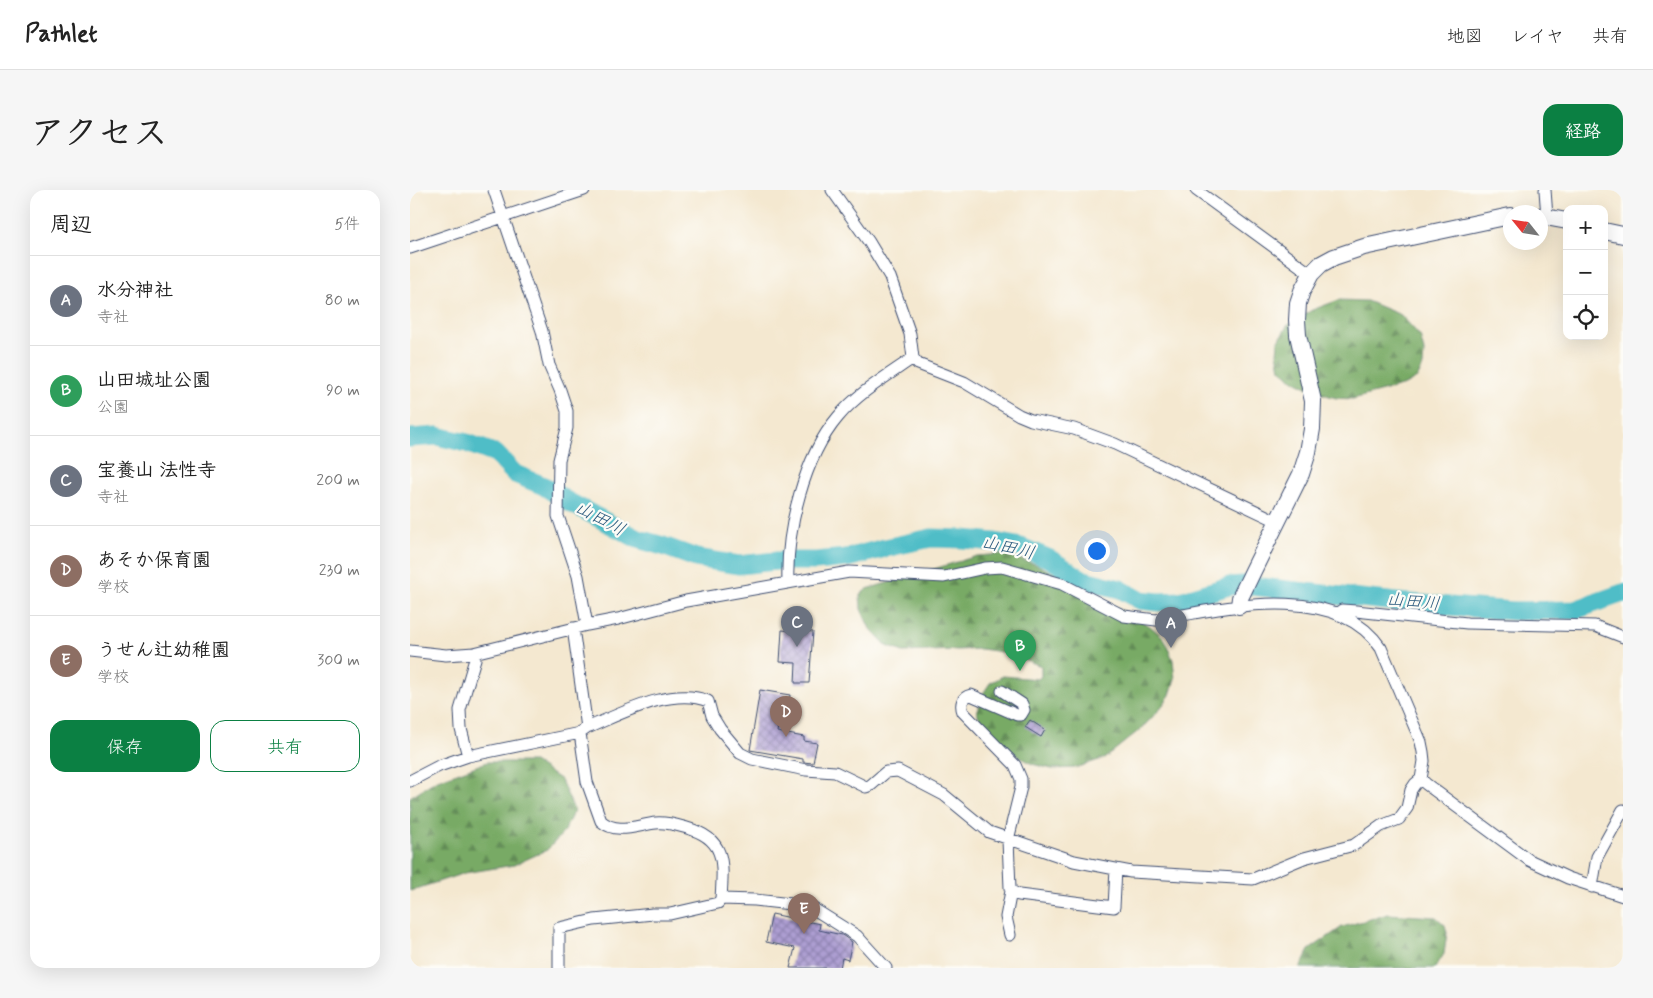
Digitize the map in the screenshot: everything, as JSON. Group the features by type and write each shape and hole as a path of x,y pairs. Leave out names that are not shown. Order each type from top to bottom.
{"street":[{"path":"494,190 542,331 549,365 567,411 567,428 559,460 558,516 578,576 587,624"},
{"path":"410,248 584,190"},
{"path":"832,190 869,242 890,277 910,334 912,358 918,364 964,382 1019,415 1031,420 1074,429 1114,444 1277,521"},
{"path":"1196,190 1311,274"},
{"path":"1544,205 1545,190"},
{"path":"1239,602 1252,570 1301,474 1308,452 1312,429 1313,401 1298,335 1297,320 1298,303 1311,274 1321,264 1334,257 1364,247 1503,217"},
{"path":"1548,218 1563,220"},
{"path":"1608,231 1623,236"},
{"path":"788,578 789,552 798,503 805,477 817,449 837,418 856,399 912,358"},
{"path":"410,651 446,655 474,653 587,624 618,619 686,601 788,578 849,572 938,577 984,568 1002,567 1062,584 1124,616 1143,620 1156,620 1239,602 1292,605 1338,613 1366,630 1374,637 1381,648 1421,742 1424,762 1421,779 1411,790 1407,808 1399,819 1381,826 1354,845 1304,858 1263,876 1253,878 1198,877 1131,872 1074,862 989,832 944,795 898,771 886,772 871,786 866,787 835,772 806,770 752,759 740,753 720,729 712,716 708,701 689,696 659,699 583,730 468,756 439,766 410,781"},
{"path":"1338,613 1342,610 1467,622 1594,626 1623,637"},
{"path":"559,968 559,928 594,920 670,914 718,903 721,899 721,859 716,846 700,832 670,823 656,823 616,829 610,828 601,821 587,782 573,628"},
{"path":"468,756 460,729 460,710 475,659 474,653"},
{"path":"1002,691 1022,704 1024,710 1021,714 1017,715 971,695 962,700 961,708 1015,765 1019,772 1021,787 1008,840 1011,891 1006,917 1010,935"},
{"path":"1421,779 1529,860 1592,887 1623,896"},
{"path":"1592,887 1597,858 1623,810"},
{"path":"1011,891 1019,896 1114,907 1116,870"},
{"path":"721,899 755,900 808,906 857,936 886,968"}],"green space":[{"path":"1339,300 1367,301 1401,315 1420,336 1424,351 1423,366 1417,378 1405,385 1353,399 1336,398 1316,392 1295,381 1280,369 1277,353 1278,342 1287,326 1312,310"},
{"path":"1003,554 1038,565 1150,626 1164,638 1173,660 1175,679 1170,695 1142,728 1105,758 1075,768 1052,769 1032,764 984,732 977,712 982,695 990,683 1003,676 1038,679 1041,676 1041,666 1008,653 981,649 903,652 887,646 869,627 861,609 860,595 867,589 977,556"},
{"path":"487,762 534,762 561,780 574,810 564,832 547,850 514,865 465,873 410,891 410,797 435,781"},
{"path":"1388,914 1436,917 1445,925 1447,933 1444,954 1435,968 1300,968 1309,950 1342,927"}],"building":[{"path":"792,627 804,627 804,631 813,632 809,683 795,683 796,663 780,662 782,630 792,631"},
{"path":"760,690 790,695 787,716 780,715 777,732 804,737 804,741 817,743 813,763 803,762 803,759 750,750"},
{"path":"1030,720 1045,730 1041,737 1025,727"},
{"path":"772,914 820,924 819,930 842,935 852,942 848,960 842,958 840,968 790,968 795,948 766,942"}],"waterway":[{"name":"山田川","path":"410,438 437,436 467,443 496,454 515,474 544,486 567,501 638,539 696,558 739,565 776,561 816,561 847,558 931,538 963,539 1021,547 1050,559 1084,580 1120,589 1140,600 1159,602 1180,601 1229,586 1243,585 1397,602 1514,611 1575,610 1623,593"}],"place":[{"name":"宝養山 法性寺","path":"797,647"},
{"name":"水分神社","path":"1171,648"},
{"name":"山田城址公園","path":"1020,671"},
{"name":"あそか保育園","path":"786,737"},
{"name":"うせん辻幼稚園","path":"804,934"}]}
